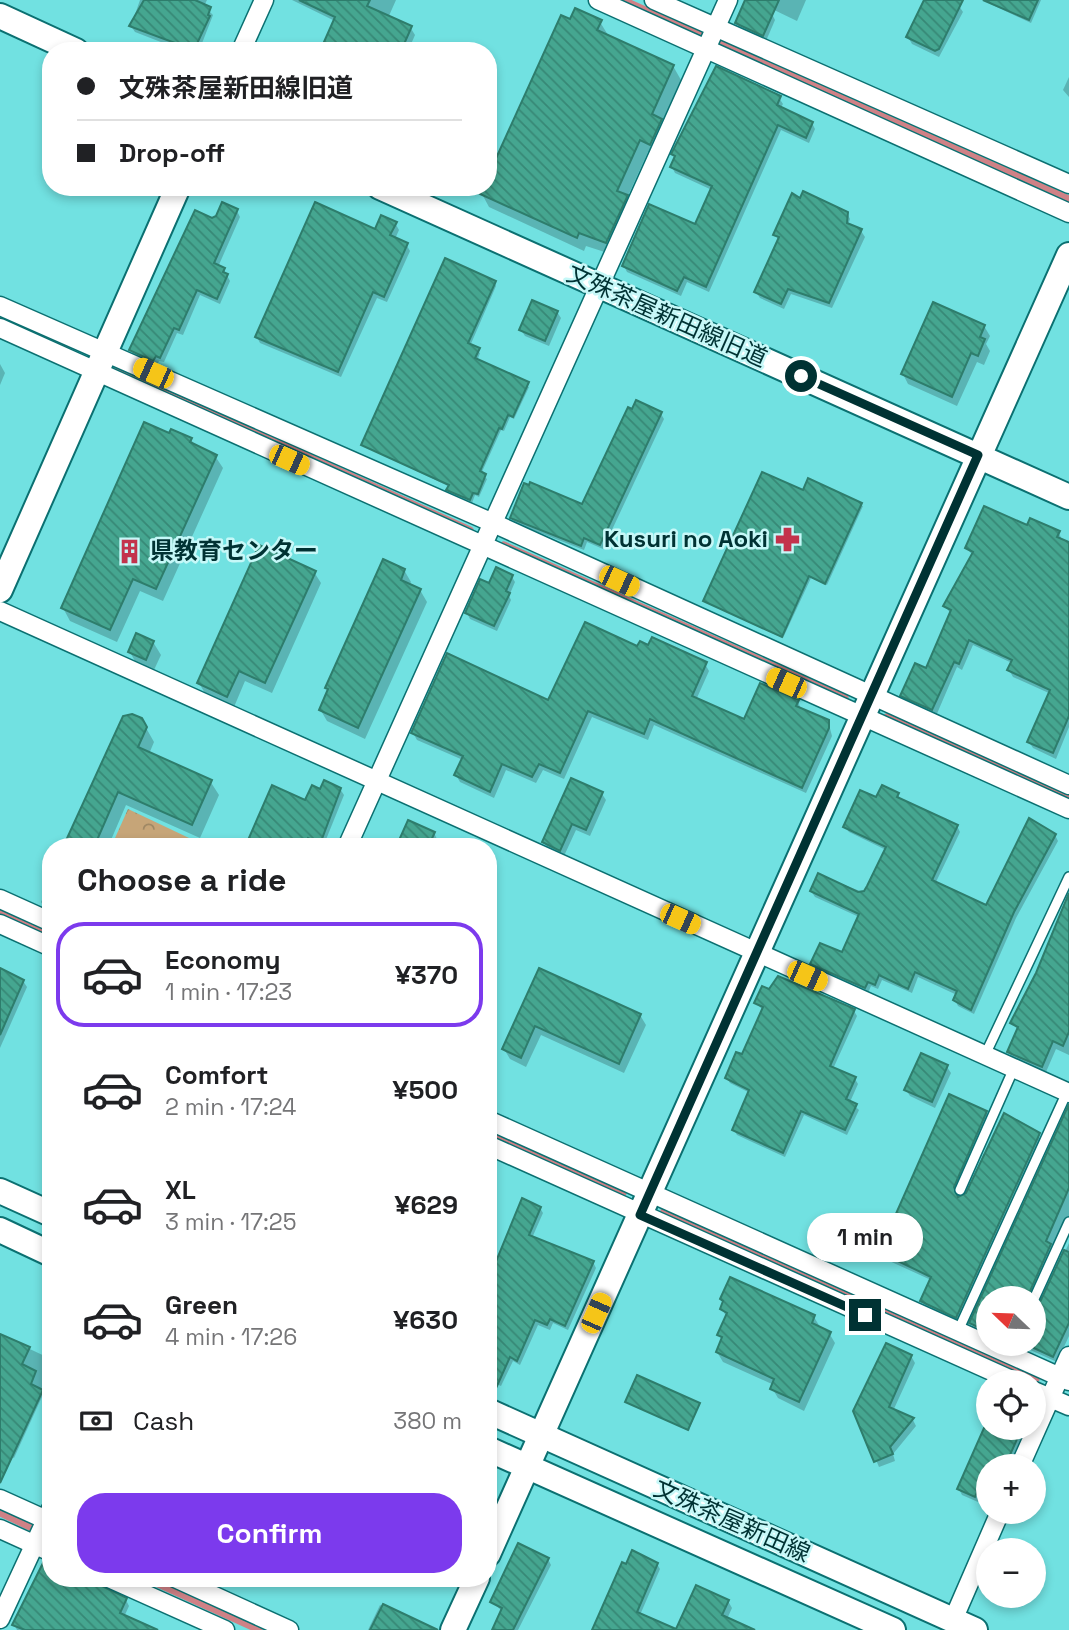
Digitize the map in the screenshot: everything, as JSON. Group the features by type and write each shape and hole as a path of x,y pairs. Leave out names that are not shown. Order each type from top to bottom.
{"street":[{"path":"245,42 264,0"},
{"path":"598,0 1069,213"},
{"path":"654,0 1069,184"},
{"path":"351,838 728,0"},
{"path":"0,16 56,42"},
{"path":"0,590 174,196"},
{"name":"文殊茶屋新田線旧道","path":"400,196 1069,497"},
{"path":"497,1535 1069,255"},
{"path":"0,306 100,362 482,547 1069,786"},
{"path":"0,328 100,362 493,523 867,706 1069,809"},
{"path":"0,611 1068,1092"},
{"path":"0,899 42,918"},
{"path":"0,924 42,943"},
{"path":"497,1125 644,1204 991,1370"},
{"path":"497,1148 644,1204 976,1337"},
{"path":"0,1191 42,1210"},
{"path":"0,1230 42,1250"},
{"path":"1024,1356 1064,1379"},
{"path":"1046,1391 1064,1379 1069,1356"},
{"path":"1046,1396 1069,1406"},
{"name":"文殊茶屋新田線","path":"497,1415 964,1625"},
{"name":"文殊茶屋新田線","path":"497,1453 893,1630"},
{"path":"0,1499 42,1514"},
{"path":"964,1625 996,1524"},
{"path":"0,1530 42,1549 0,1619"},
{"path":"129,1587 225,1630"},
{"path":"196,1587 289,1630"},
{"path":"453,1630 473,1587"}],"lane":[{"path":"985,1055 1069,877"},
{"path":"960,1190 1014,1068"},
{"path":"958,1331 1068,1092"},
{"path":"1040,1286 1069,1222"}],"green space":[{"path":"128,809 189,838 115,838"}],"building":[{"path":"144,0 195,0 211,7 210,16 198,42 172,42 129,26"},
{"path":"299,0 370,0 367,6 412,26 405,42 324,42 335,17"},
{"path":"745,0 779,0 763,36 735,23"},
{"path":"924,0 963,0 939,49 935,51 906,37"},
{"path":"983,0 1038,0 1029,20"},
{"path":"575,8 602,20 597,30 674,65 652,114 662,119 650,145 640,140 617,191 628,195 606,243 579,233 577,238 484,196 497,196 497,156 561,15 570,19"},
{"path":"716,66 781,96 777,105 813,122 806,138 778,125 706,287 684,277 677,291 622,266 649,204 695,224 712,186 670,167 675,156 671,154"},
{"path":"803,191 848,212 847,223 862,229 829,303 788,289 781,304 754,292 779,237 773,235 792,193 800,198"},
{"path":"222,202 238,209 214,263 225,268 223,272 228,274 217,299 197,290 179,330 174,328 160,358 156,356 153,361 129,350 195,210 212,218 216,216"},
{"path":"315,202 375,229 381,215 397,222 390,235 408,243 384,297 373,292 338,372 255,337"},
{"path":"445,258 496,281 468,343 480,348 475,358 529,382 513,417 508,415 502,429 499,428 480,471 486,474 478,494 473,493 470,500 446,490 449,485 361,445"},
{"path":"532,300 558,311 545,341 519,330"},
{"path":"933,302 985,325 980,337 985,339 978,356 971,353 952,397 901,374"},
{"path":"636,400 662,412 600,545 584,538 581,546 510,518 524,483 529,485 530,482 582,504 628,407 632,409"},
{"name":"県教育センター","path":"144,422 169,433 171,429 192,438 190,442 217,455 156,589 133,579 110,630 61,608"},
{"name":"Kusuri no Aoki","path":"762,472 803,490 808,478 862,503 825,584 809,576 782,637 703,601"},
{"path":"984,506 1027,525 1030,518 1060,531 1057,537 1069,542 1069,716 1053,753 1027,742 1050,690 1007,670 1012,660 969,640 959,664 954,662 932,710 900,696 915,663 926,668 951,610 943,606 973,552 965,548"},
{"path":"259,545 316,571 265,683 239,671 227,697 197,683"},
{"path":"383,559 405,569 401,580 421,589 358,728 319,710 328,689 325,688"},
{"path":"496,567 513,575 506,591 510,593 494,626 465,613 480,579 489,583"},
{"path":"585,622 637,646 640,641 648,645 652,637 707,662 692,696 744,719 760,683 799,700 796,706 829,720 829,728 802,788 650,719 644,734 588,711 560,773 539,764 532,777 502,764 490,792 454,775 463,756 411,733 447,653 548,700"},
{"path":"136,633 154,641 146,660 128,652"},
{"path":"132,714 142,718 147,727 138,747 212,780 192,825 118,792 98,838 67,838 123,716"},
{"path":"571,778 603,792 586,830 572,824 560,851 542,842"},
{"path":"324,780 341,788 322,838 249,838 272,785 305,800 312,785 320,789"},
{"path":"882,785 899,793 897,797 958,825 932,880 986,905 1029,818 1056,834 1014,912 971,1010 953,1000 957,991 915,972 908,989 879,975 875,985 868,982 865,988 810,964 820,943 842,952 859,914 810,891 818,873 858,892 864,891 886,847 843,827 860,790 876,797"},
{"path":"408,820 435,832 432,838 400,838"},
{"path":"1069,893 1069,1032 1063,1046 1053,1041 1042,1067 1007,1052 1018,1027 1010,1023 1036,973"},
{"path":"0,968 24,980 0,1035"},
{"path":"539,968 641,1014 619,1064 535,1026 521,1058 502,1049"},
{"path":"778,976 855,1009 830,1066 856,1077 846,1099 857,1104 845,1130 801,1111 783,1153 732,1130 749,1090 725,1078 736,1052 742,1054 763,1007 754,1003 762,986 769,989"},
{"path":"921,1053 948,1065 932,1102 904,1090"},
{"path":"949,1094 987,1111 954,1187 958,1197 966,1193 1004,1113 1040,1133 956,1318 920,1301 931,1277 879,1252"},
{"path":"1069,1104 1069,1188 1046,1241 1051,1244 1032,1286 986,1286"},
{"path":"522,1198 541,1207 529,1235 594,1261 565,1326 550,1319 547,1325 535,1320 517,1361 510,1357 497,1386 497,1259"},
{"path":"1064,1250 1069,1252 1069,1323 1053,1357 1046,1354 1046,1289"},
{"path":"730,1277 815,1315 812,1323 831,1332 799,1402 770,1389 774,1379 716,1352 722,1337 717,1335 727,1313 720,1309 723,1301 720,1299"},
{"path":"976,1308 976,1326 969,1323"},
{"path":"0,1334 30,1347 22,1364 36,1371 31,1384 42,1390 42,1392 0,1483"},
{"path":"886,1343 912,1355 889,1407 914,1418 890,1447 893,1454 874,1462 853,1411"},
{"path":"637,1375 700,1403 688,1430 625,1402"},
{"path":"979,1440 1017,1440 1010,1454 976,1454 975,1497 957,1489"},
{"path":"518,1543 549,1558 513,1630 492,1630 502,1608 490,1602"},
{"path":"632,1550 658,1563 637,1612 676,1629 696,1585 729,1600 722,1615 755,1630 592,1630 622,1562 626,1564"},
{"path":"42,1565 42,1587 104,1587 127,1598 120,1613 158,1630 25,1630 12,1625"},
{"path":"383,1604 438,1630 370,1630"}],"waterway":[{"path":"623,0 701,35"},
{"path":"718,43 1069,199"},
{"path":"0,317 66,346"},
{"path":"118,370 470,530"},
{"path":"504,545 845,698"},
{"path":"887,717 1069,798"},
{"path":"0,913 42,932"},
{"path":"497,1136 623,1193"},
{"path":"664,1211 1016,1370"},
{"path":"0,1513 32,1528"},
{"path":"165,1587 259,1630"}],"place":[{"name":"Kusuri no Aoki","path":"788,539"},
{"name":"県教育センター","path":"130,551"}],"route":[{"path":"801,376 978,455 640,1215 865,1315"}]}
